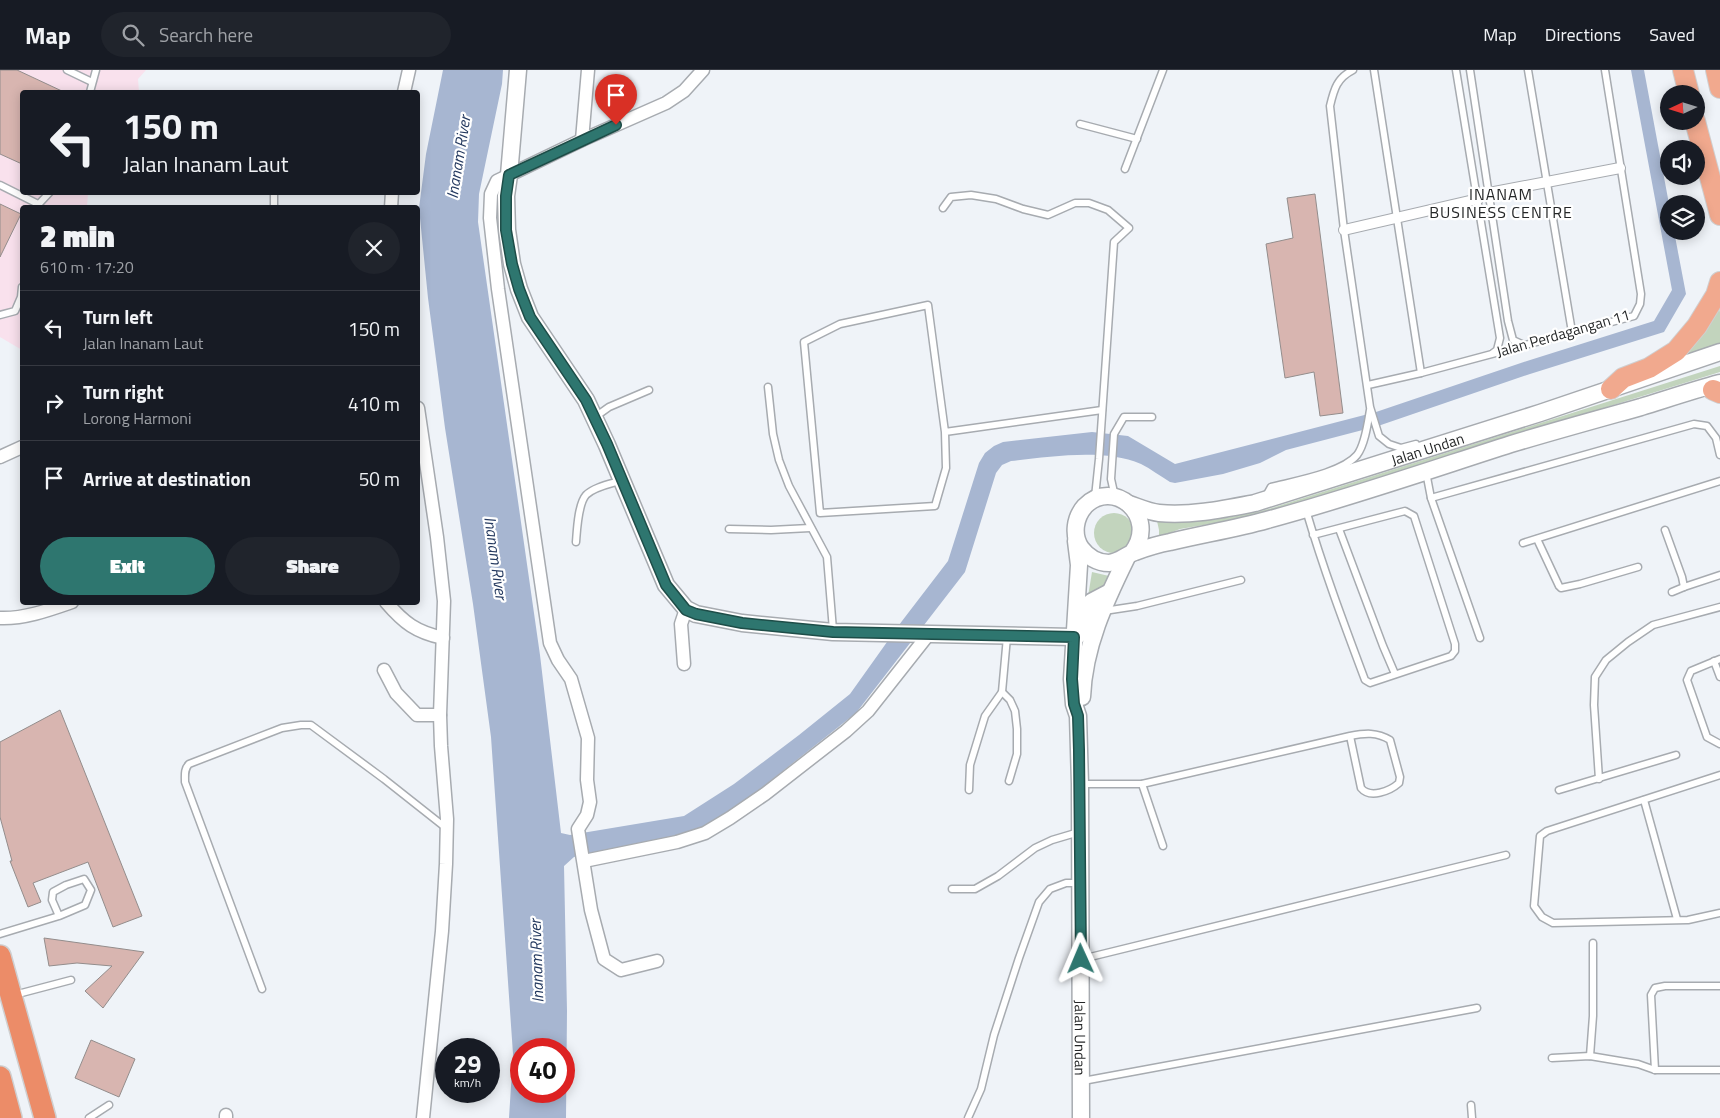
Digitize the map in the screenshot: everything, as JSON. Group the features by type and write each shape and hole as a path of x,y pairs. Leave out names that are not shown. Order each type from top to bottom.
{"highway":[{"path":"0,956 44,1118"},
{"path":"0,1077 12,1118"}],"main road":[{"path":"1683,70 1687,85"},
{"path":"1697,130 1720,216"},
{"path":"1611,389 1623,378 1649,368 1676,351 1697,326 1716,295 1720,282"}],"street":[{"path":"404,90 409,70"},
{"path":"518,70 506,196 506,230 519,289 530,317 586,400 607,444 666,585 686,610 696,614 742,623 833,632 1074,637 1081,632 1091,602 1110,592"},
{"path":"582,140 588,70"},
{"path":"657,961 621,970 604,959 591,910 578,829 588,815 590,802 587,780 588,738 571,679 550,643 498,289 490,218 491,194 497,181 582,140 666,104 684,91 703,70"},
{"path":"1489,193 1620,168"},
{"path":"1344,230 1478,199"},
{"name":"Jalan Undan","path":"1082,1118 1080,784 1078,716 1074,704 1072,679 1079,565 1076,524 1079,514 1086,505 1104,497 1157,513 1181,513 1230,508 1264,500 1540,413 1720,352"},
{"name":"Jalan Undan","path":"1076,534 1079,544 1085,553 1095,560 1106,563 1117,562 1130,555 1170,542 1265,521 1514,443 1681,394 1718,391"},
{"path":"420,422 437,537 444,602 440,716 447,828 442,932 423,1118"},
{"path":"0,457 20,448"},
{"name":"Jalan Undan","path":"1078,716 1082,703 1086,660 1092,636 1110,592 1140,539 1140,520 1136,511 1122,501"},
{"path":"0,618 12,619 62,605"},
{"path":"389,605 400,618 424,634 443,638"},
{"path":"684,664 681,624 686,610"},
{"path":"584,861 677,842 705,833 730,818 765,794 846,731 868,711 928,635"},
{"path":"384,670 396,693 417,714 440,716"}],"lane":[{"path":"67,70 92,82"},
{"path":"90,90 96,70"},
{"path":"1125,169 1163,70"},
{"path":"1353,70 1343,75 1334,89 1330,106 1344,230 1370,407 1379,436 1389,444 1401,448 1440,438 1451,441"},
{"path":"1374,70 1421,373"},
{"path":"1456,70 1500,338 1498,350 1490,354"},
{"path":"1470,70 1508,321 1513,340 1524,345"},
{"path":"1528,70 1572,332"},
{"name":"Jalan Perdagangan 11","path":"1368,385 1421,373 1634,316 1640,304 1641,294 1605,70"},
{"path":"1080,124 1137,139"},
{"path":"0,185 36,205"},
{"path":"39,205 47,195"},
{"path":"943,208 951,197 971,195 996,199 1023,209 1048,215 1075,203 1089,203 1108,210 1129,228 1114,242 1100,459 1094,500"},
{"path":"0,316 15,311 20,299"},
{"path":"928,305 945,432 946,468 935,506 820,513 804,342 840,324 928,305"},
{"path":"768,387 773,434 780,460 789,486 826,557 833,632"},
{"path":"594,418 609,408 649,390"},
{"path":"1264,500 1271,487 1339,468 1358,454 1366,432 1370,407"},
{"path":"945,432 1102,410"},
{"path":"1122,501 1112,479 1114,434 1124,417 1152,417"},
{"path":"1431,498 1694,424 1707,426 1716,438 1720,455"},
{"path":"1426,472 1431,498 1480,638"},
{"path":"576,542 578,516 586,495 621,480"},
{"path":"1523,543 1720,481"},
{"path":"1306,508 1314,535 1365,680 1370,683 1451,656 1455,651 1455,644 1414,516 1405,511 1314,535"},
{"path":"729,529 771,530 810,528"},
{"path":"1339,529 1395,674"},
{"path":"1665,530 1684,587"},
{"path":"1537,539 1559,586 1562,588 1638,568"},
{"path":"1672,592 1720,575"},
{"path":"1103,611 1137,606 1241,580"},
{"path":"1599,779 1594,705 1595,677 1606,660 1653,625 1720,606"},
{"path":"969,790 970,765 985,716 1002,692 1008,636"},
{"path":"1720,677 1717,660 1691,671 1688,675 1688,684 1707,737 1720,744"},
{"path":"1002,692 1010,700 1014,711 1016,729 1017,754 1009,781"},
{"path":"262,989 185,782 184,772 189,764 282,728 311,725 447,828"},
{"path":"1080,784 1142,784 1350,736 1364,733 1381,734 1390,740 1400,777 1399,783 1390,790 1368,794 1364,792 1360,788 1350,736"},
{"path":"1559,790 1676,755"},
{"path":"1720,775 1546,831 1540,836 1534,906 1542,917 1553,923 1700,918 1720,913"},
{"path":"1142,784 1163,846"},
{"path":"1644,800 1677,919"},
{"path":"952,889 975,889 998,876 1035,848 1080,831"},
{"path":"1081,959 1506,855"},
{"path":"0,934 59,916 85,906 91,890 84,879 66,884 52,892 52,900 59,916"},
{"path":"968,1118 981,1089 994,1034 1018,958 1039,902 1050,889 1066,883 1080,883"},
{"path":"1590,1056 1593,1016 1593,943"},
{"path":"10,996 70,980"},
{"path":"1655,1070 1652,995 1655,988 1665,986 1720,986"},
{"path":"1082,1081 1477,1008"},
{"path":"1552,1058 1590,1056 1638,1064 1655,1070 1720,1070"},
{"path":"89,1118 109,1105"},
{"path":"1470,1105 1472,1118"}],"shaded area":[{"path":"0,70 146,70 138,79 139,90 20,90 20,195 88,195 87,205 20,205 20,349 0,337"}],"green space":[{"path":"1717,300 1720,312 1720,348 1673,362"},
{"path":"1720,366 1720,372 1311,499 1245,518 1180,529 1159,537 1157,521 1215,519 1272,508"},
{"path":"1114,513 1125,516 1131,522 1134,533 1131,544 1125,550 1114,553 1103,550 1097,544 1094,533 1097,522 1103,516"},
{"path":"1092,572 1109,576 1096,597 1083,627"}],"water":[{"name":"Inanam River","path":"443,70 503,70 502,84 479,194 478,222 540,655 561,833 570,835 684,816 734,784 850,694 948,561 979,463 985,453 994,446 1003,442 1092,432 1128,436 1175,464 1376,412 1654,321 1672,290 1663,240 1676,240 1686,294 1664,332 1530,374 1378,426 1286,450 1260,463 1223,474 1175,483 1170,482 1141,464 1126,459 1094,455 1011,461 1002,465 996,473 965,572 856,713 745,801 706,826 688,833 574,857 564,866 567,1038 512,1038 491,737 473,604 445,428 428,298 420,205 426,154"},
{"path":"1631,70 1644,70 1660,156 1660,185 1665,185 1667,195 1660,195 1660,226"},
{"path":"510,1102 566,1103 566,1118 509,1118"}],"building":[{"path":"0,70 17,70 60,90 20,90 20,163 0,154"},
{"path":"1315,194 1343,413 1320,416 1314,372 1285,378 1266,244 1293,238 1287,198"},
{"path":"0,204 20,214 20,216 0,257"},
{"path":"60,710 142,916 113,927 88,862 33,883 41,902 28,907 10,861 12,861 0,817 0,742"},
{"path":"44,938 144,952 103,1008 85,991 112,966 77,963 49,966"},
{"path":"91,1040 135,1059 119,1097 75,1078"}],"district":[{"name":"INANAM BUSINESS CENTRE","path":"1501,203"}],"route":[{"path":"616,125 509,175 506,196 506,230 512,264 530,317 586,400 607,444 666,585 686,610 696,614 742,623 833,632 1074,637 1072,679 1074,704 1078,716 1081,959"}]}
